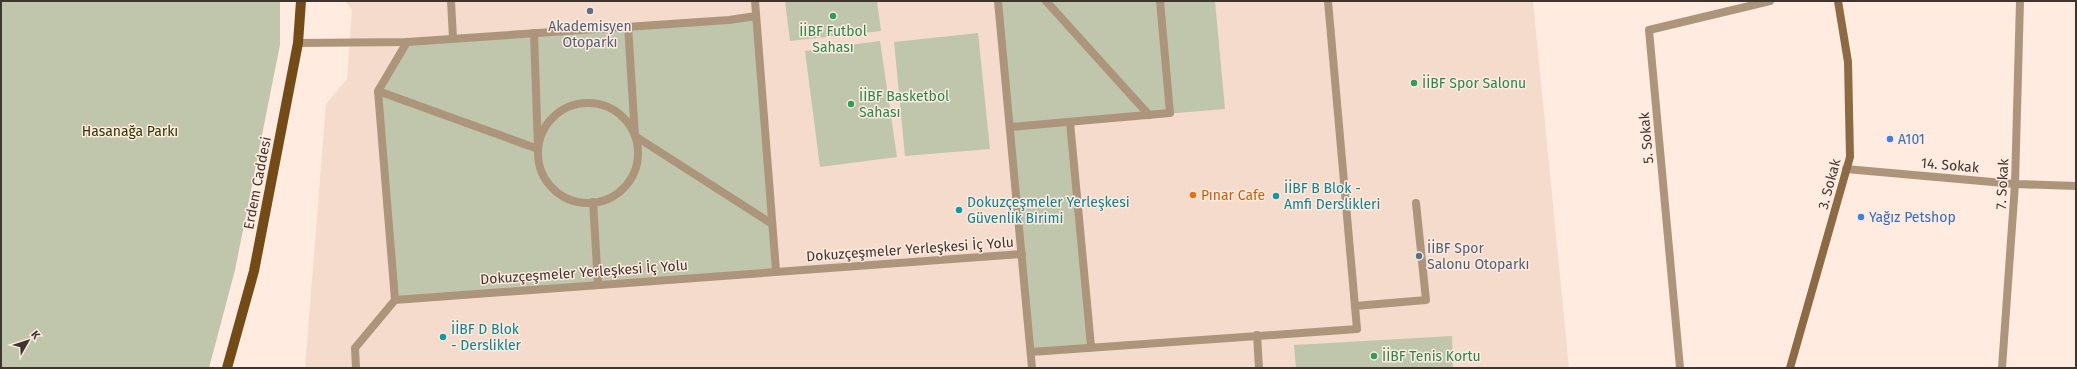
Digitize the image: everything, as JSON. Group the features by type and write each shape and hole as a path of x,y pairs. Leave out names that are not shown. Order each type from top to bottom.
{"main road":[{"name":"Erdem Caddesi","path":"227,368 254,271 298,43 301,1"}],"street":[{"path":"452,1 453,38"},
{"path":"754,1 776,271"},
{"name":"Dokuzçeşmeler Yerleşkesi İç Yolu","path":"998,1 1032,368"},
{"path":"1046,1 1149,115"},
{"path":"1010,126 1170,113 1160,1"},
{"path":"1031,352 1091,346 1357,329 1328,1"},
{"name":"5. Sokak","path":"1680,368 1649,30 1770,1"},
{"name":"3. Sokak","path":"1790,368 1850,158 1848,62 1838,1"},
{"name":"7. Sokak","path":"2002,368 2015,184 2020,1"},
{"path":"298,43 407,42 729,20 756,16"},
{"path":"534,33 538,149 540,165 546,180 557,192 571,200 587,203 603,201 618,194 629,182 636,168 638,152 635,136 628,26"},
{"path":"356,368 355,348 395,300 378,91 407,42"},
{"path":"378,91 538,149"},
{"path":"538,149 543,132 552,118 566,108 582,103 599,104 614,111 628,122 635,136 772,224"},
{"path":"1070,122 1091,346"},
{"name":"14. Sokak","path":"1846,169 2015,184 2076,186"},
{"path":"593,202 598,284"},
{"path":"1355,306 1426,300 1416,204"},
{"name":"Dokuzçeşmeler Yerleşkesi İç Yolu","path":"395,300 1022,254"},
{"path":"1257,336 1259,368"}],"shaded area":[{"path":"345,1 1533,1 1569,368 305,368 326,104 347,79 352,10"}],"green space":[{"name":"Hasanağa Parkı","path":"1,1 280,1 280,45 235,270 209,368 1,368"},
{"name":"İİBF Futbol Sahası","path":"785,1 877,1 881,31 790,41"},
{"path":"998,1 1215,1 1225,109 1070,122 1091,346 1031,352"},
{"path":"756,16 776,271 395,300 378,91 407,42"},
{"path":"978,33 990,149 905,156 894,42"},
{"name":"İİBF Basketbol Sahası","path":"880,41 897,157 820,167 805,51"},
{"name":"İİBF Tenis Kortu","path":"1452,336 1453,368 1296,368 1294,345"}],"place":[{"name":"Akademisyen Otoparkı","path":"590,11"},
{"name":"İİBF Futbol Sahası","path":"833,16"},
{"name":"İİBF Spor Salonu","path":"1414,83"},
{"name":"İİBF Basketbol Sahası","path":"851,104"},
{"name":"A101","path":"1890,139"},
{"name":"Pınar Cafe","path":"1193,195"},
{"name":"İİBF B Blok - Amfi Derslikleri","path":"1276,196"},
{"name":"Dokuzçeşmeler Yerleşkesi Güvenlik Birimi","path":"959,210"},
{"name":"Yağız Petshop","path":"1861,217"},
{"name":"İİBF Spor Salonu Otoparkı","path":"1419,256"},
{"name":"İİBF D Blok - Derslikler","path":"443,337"},
{"name":"İİBF Tenis Kortu","path":"1374,356"}]}
